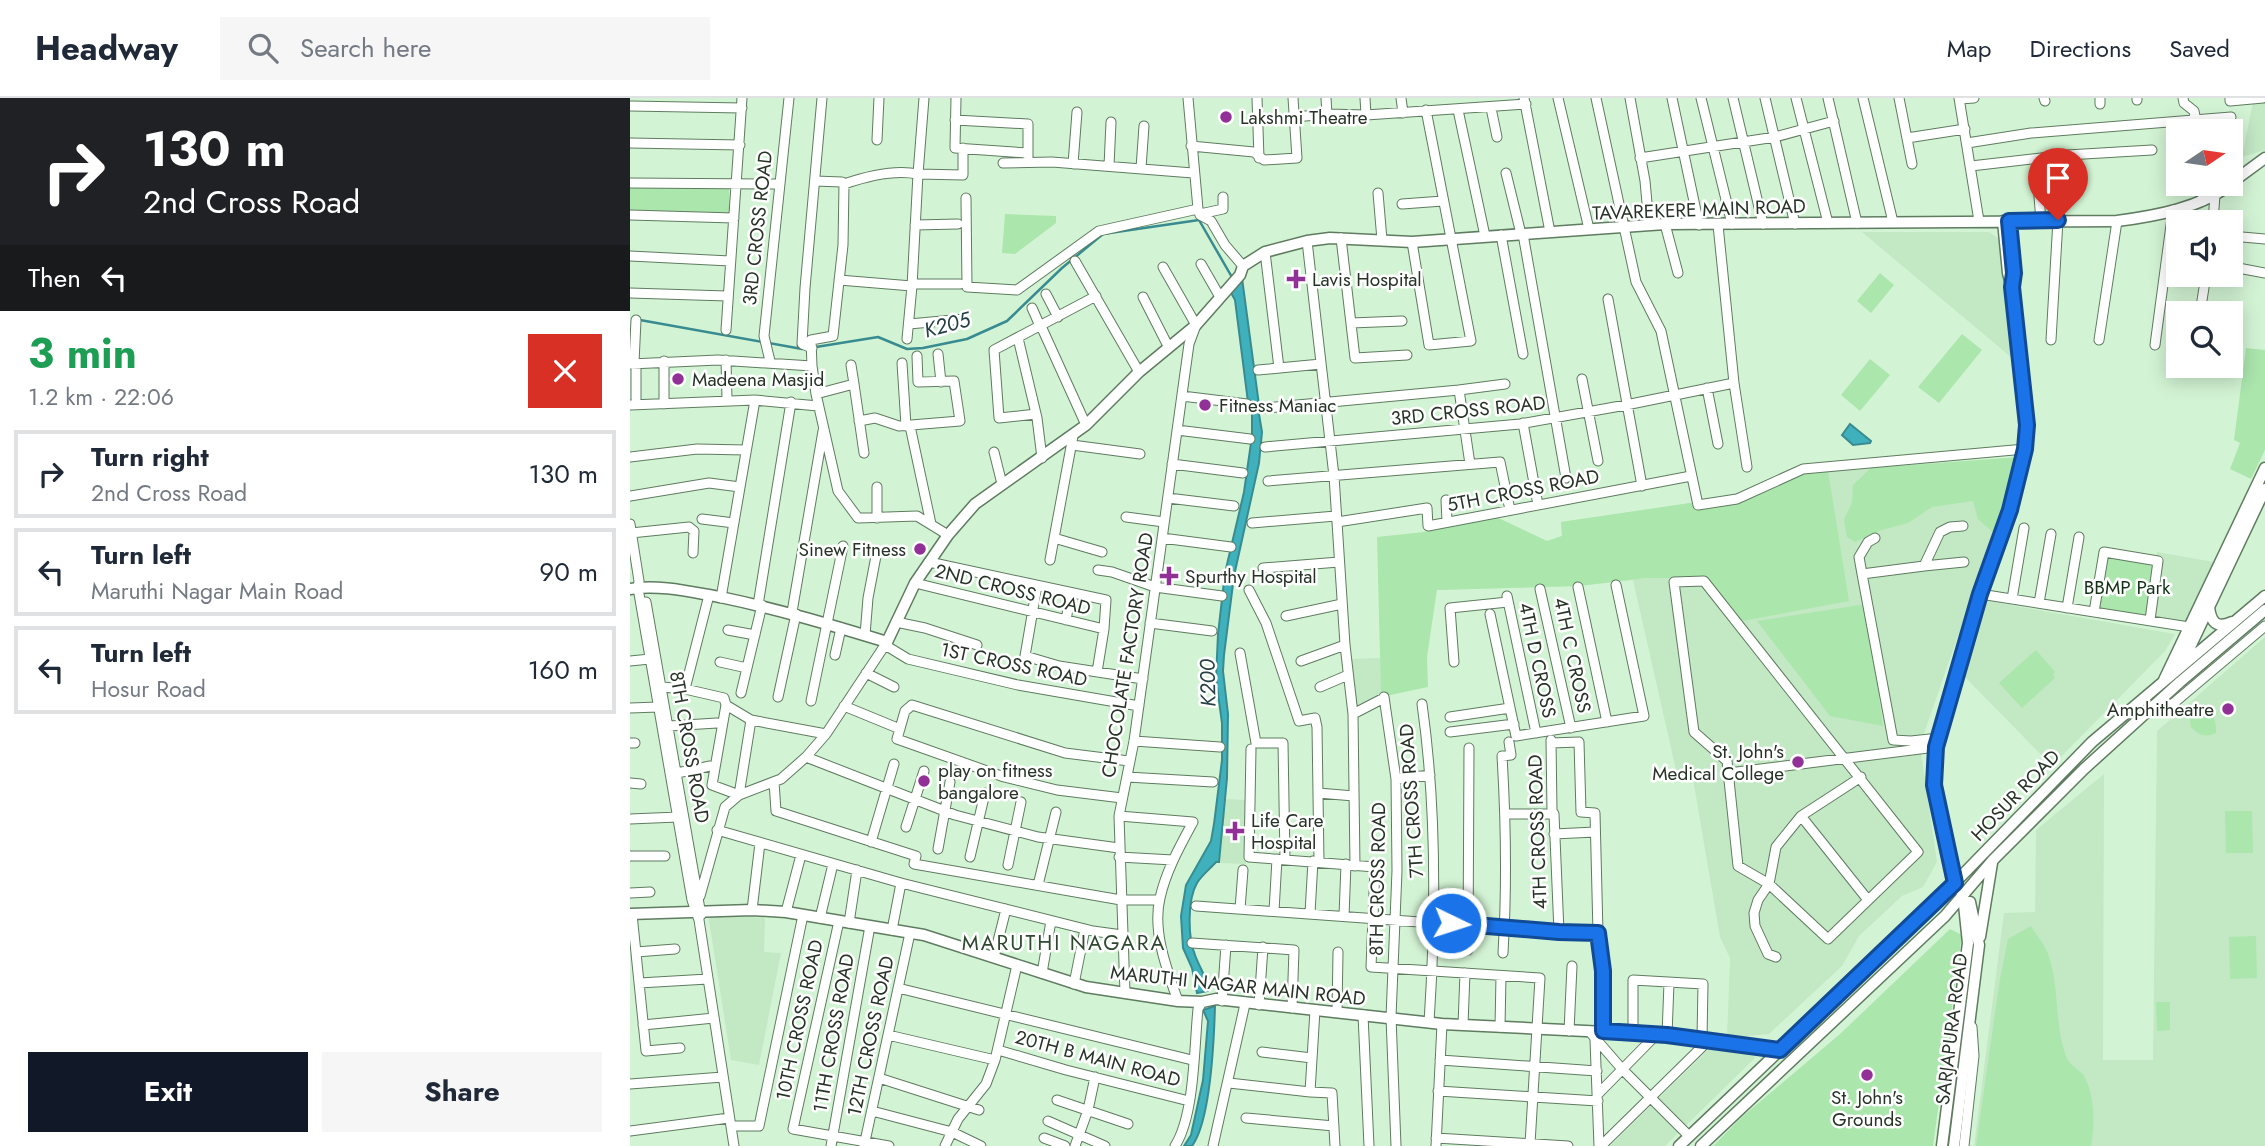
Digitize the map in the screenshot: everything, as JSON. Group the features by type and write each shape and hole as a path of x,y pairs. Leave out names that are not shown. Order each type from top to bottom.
{"main road":[{"name":"TAVAREKERE MAIN ROAD","path":"2244,174 2265,158"},
{"name":"TAVAREKERE MAIN ROAD","path":"2173,210 2213,196"},
{"name":"TAVAREKERE MAIN ROAD","path":"886,644 915,583 948,536 975,504 1072,440 1139,372 1196,325 1241,271 1265,252 1307,241 1341,238 1412,242 1665,224 2117,221 2166,211"},
{"path":"1956,878 1934,785 1937,742 1980,594 2010,510 2025,449 2027,425 2012,287 2008,274 2006,221"},
{"path":"2163,682 2265,468"},
{"path":"2180,682 2181,667 2265,489"},
{"path":"639,590 666,588 760,605 794,613 886,644"},
{"name":"HOSUR ROAD","path":"1679,1146 2092,743 2265,596"},
{"path":"2209,607 2211,620 2215,624 2228,624 2240,618"},
{"name":"HOSUR ROAD","path":"1701,1146 1945,916 1993,860 2084,769 2265,610"},
{"path":"1979,945 1993,860"},
{"name":"SARJAPURA ROAD","path":"1954,1146 1979,945 1965,892 1956,878"},
{"name":"SARJAPURA ROAD","path":"1942,1146 1968,943 1965,892"},
{"name":"MARUTHI NAGAR MAIN ROAD","path":"631,914 698,915 752,910 786,912 924,935 1074,984 1178,1000 1219,1000 1442,1024 1596,1034 1662,1035 1780,1050"}],"street":[{"name":"3RD CROSS ROAD","path":"770,361 764,336 789,98"},
{"path":"812,348 802,345 822,98"},
{"path":"877,140 879,98"},
{"path":"907,339 924,98"},
{"path":"956,98 955,148 1073,164 1193,173"},
{"path":"1188,98 1193,173 1199,213 1211,221 1241,271"},
{"path":"1257,98 1259,158"},
{"path":"1191,146 1254,152 1259,158 1297,158 1293,98"},
{"path":"1326,98 1327,114"},
{"path":"1364,98 1366,115"},
{"path":"1402,98 1403,113"},
{"path":"1438,98 1440,110"},
{"path":"1558,98 1589,229"},
{"path":"1596,98 1636,282 1661,331 1698,505 1737,499 1803,469 2025,449"},
{"path":"1630,98 1645,181 1649,225"},
{"path":"1672,98 1699,225"},
{"path":"1701,98 1732,225"},
{"path":"1733,98 1763,224"},
{"path":"1765,98 1795,224"},
{"path":"1797,98 1828,223"},
{"path":"1828,98 1857,223"},
{"path":"1863,98 1893,222"},
{"path":"1899,98 1912,164"},
{"path":"1974,98 1960,98 1979,221"},
{"path":"2183,98 2183,103 2194,111 2196,119"},
{"path":"2230,98 2230,101 2263,98"},
{"path":"1295,117 1458,110 1474,103 1492,108 1525,101 1550,232"},
{"path":"630,106 742,103 726,330"},
{"path":"1492,108 1497,137"},
{"path":"1412,242 1429,345 1471,341 1426,110"},
{"path":"1458,110 1485,236"},
{"path":"1073,164 1077,112"},
{"path":"2223,119 2231,117"},
{"path":"956,120 1028,124 1028,158"},
{"path":"1640,158 1743,143 1834,121"},
{"path":"1109,166 1111,122"},
{"path":"1141,168 1144,126"},
{"path":"1967,143 2031,133 2166,127"},
{"path":"1907,138 1965,129"},
{"path":"630,143 740,145"},
{"path":"815,181 844,184 859,178 908,172 963,175 963,148"},
{"path":"1972,166 2067,155 2152,150"},
{"path":"1003,163 1028,158"},
{"path":"1506,173 1522,234 1566,478"},
{"path":"630,183 779,184"},
{"path":"844,184 843,245 833,336 811,340 818,406 838,491 858,518 917,516 948,536"},
{"path":"2038,184 2041,221"},
{"path":"1378,193 1382,240"},
{"path":"2203,196 2203,201"},
{"path":"966,198 967,287 1017,290 1099,231 1223,209 1223,197"},
{"path":"1402,204 1443,201"},
{"path":"630,215 734,218"},
{"path":"2050,340 2058,220"},
{"path":"2099,340 2117,221"},
{"path":"915,225 958,224"},
{"path":"1665,224 1678,273"},
{"path":"1718,225 1734,383 1747,467"},
{"path":"1501,235 1523,354"},
{"path":"2243,237 2265,239"},
{"path":"1341,238 1354,358 1408,355"},
{"path":"1307,241 1334,476 1345,645 1353,714 1354,796 1344,916"},
{"path":"1265,252 1279,368"},
{"path":"630,256 730,261"},
{"path":"1074,261 1139,372"},
{"path":"2155,345 2166,262"},
{"path":"1201,264 1224,293"},
{"path":"1163,267 1196,325"},
{"path":"2243,269 2265,272"},
{"path":"839,280 912,285 960,284"},
{"path":"630,293 727,296"},
{"path":"1046,294 1058,317"},
{"path":"1036,414 999,418 994,351 1096,296"},
{"path":"1143,297 1168,346"},
{"path":"1608,299 1642,486"},
{"path":"1032,309 1086,425"},
{"path":"909,324 964,319"},
{"path":"636,320 633,402 664,404 755,400 818,406"},
{"path":"1351,323 1402,321"},
{"name":"CHOCOLATE FACTORY ROAD","path":"1125,993 1119,816 1134,741 1189,344 1196,325"},
{"path":"1018,338 1036,414 1042,458"},
{"path":"938,354 941,382"},
{"path":"859,421 875,418 899,426 908,426 960,421 954,381 918,382 917,356"},
{"path":"633,363 726,360 812,366"},
{"path":"726,360 727,400"},
{"path":"664,361 664,404"},
{"path":"902,363 908,426 931,524"},
{"path":"1258,370 1321,364"},
{"path":"851,365 864,453"},
{"path":"1582,379 1598,461"},
{"name":"3RD CROSS ROAD","path":"1265,447 1523,423 1734,383"},
{"path":"816,394 854,384"},
{"path":"1266,408 1505,384"},
{"path":"1707,388 1717,444"},
{"path":"1459,390 1470,464"},
{"path":"1182,396 1247,404"},
{"path":"721,598 755,400"},
{"path":"741,693 755,635 791,402"},
{"path":"1523,423 1538,505"},
{"path":"778,697 824,427"},
{"path":"1177,430 1250,439"},
{"path":"1050,560 1072,440 1140,454"},
{"path":"630,457 697,449 746,450"},
{"path":"994,452 1002,484"},
{"path":"1268,481 1500,462 1510,510"},
{"path":"1172,464 1243,473"},
{"name":"5TH CROSS ROAD","path":"1336,519 1427,508 1427,526 1691,476"},
{"path":"630,496 709,483 740,487"},
{"path":"877,487 877,518"},
{"path":"1168,498 1234,506"},
{"path":"1446,500 1447,522"},
{"path":"1125,517 1164,522"},
{"path":"702,519 734,523"},
{"path":"1252,523 1336,519"},
{"path":"1924,566 1940,532 1963,526"},
{"path":"631,528 689,527 694,531 693,553"},
{"name":"8TH CROSS ROAD","path":"631,528 650,659 698,915 734,1146"},
{"path":"2012,599 2024,528"},
{"path":"2039,603 2051,534"},
{"path":"2067,608 2079,537"},
{"path":"1054,538 1102,552"},
{"path":"1162,538 1231,547"},
{"path":"1875,538 1868,542 1858,557 1893,740 1937,742"},
{"path":"811,701 843,546"},
{"path":"2094,612 2104,552 2158,561 2150,620"},
{"path":"865,635 868,598 876,556"},
{"path":"929,562 1106,600 1097,672"},
{"path":"1263,568 1339,562"},
{"path":"1862,574 1964,562"},
{"path":"1098,570 1155,587 1222,596"},
{"path":"1704,581 1846,758 1918,852 1828,939 1769,884 1738,866 1727,761 1694,732 1674,582 1704,581"},
{"name":"2ND CROSS ROAD","path":"915,583 1104,629"},
{"path":"1513,739 1535,733 1644,716 1616,585"},
{"path":"1037,586 1025,656 1059,666 1143,679"},
{"path":"1578,587 1608,722"},
{"name":"4TH C CROSS","path":"1540,589 1571,728"},
{"name":"8TH CROSS ROAD","path":"639,590 662,687 699,900 698,915"},
{"path":"1249,590 1266,623 1299,721 1315,718 1317,727 1316,861 1310,913"},
{"path":"1066,620 1071,593"},
{"path":"1980,594 2189,626"},
{"path":"685,689 709,595"},
{"name":"4TH D CROSS","path":"1454,662 1450,608 1507,599 1535,733"},
{"path":"1286,616 1342,604"},
{"path":"1490,614 1514,724 1511,755 1502,756 1506,814 1503,953"},
{"path":"897,622 977,645"},
{"path":"1150,624 1212,631"},
{"path":"2147,712 2165,708 2175,702 2265,626"},
{"path":"835,654 841,628"},
{"path":"728,630 755,635"},
{"path":"699,900 725,807 738,795 782,779 806,757 826,734 886,644"},
{"name":"1ST CROSS ROAD","path":"886,644 908,659 1018,685 1139,706"},
{"path":"1301,662 1345,645"},
{"path":"1240,653 1256,743 1283,743 1281,859 1274,911"},
{"path":"630,661 650,659"},
{"path":"720,662 747,668"},
{"path":"866,673 894,687"},
{"path":"1320,687 1348,675"},
{"path":"662,687 724,698 726,705 712,785 738,795"},
{"name":"8TH CROSS ROAD","path":"1353,714 1384,697 1396,779 1397,871 1391,1017 1396,1146"},
{"name":"7TH CROSS ROAD","path":"1422,704 1430,775 1434,883 1433,970 1429,1022"},
{"path":"726,705 751,720 826,734"},
{"path":"1122,798 1057,790 1004,777 897,740 905,711 912,705 1065,753 1129,761"},
{"path":"844,706 900,729"},
{"path":"630,708 659,707"},
{"path":"1450,716 1510,708"},
{"path":"738,795 751,720"},
{"path":"669,726 717,723"},
{"path":"1450,732 1514,724"},
{"name":"4TH CROSS ROAD","path":"1551,731 1552,811 1559,932"},
{"path":"1134,741 1220,747"},
{"path":"1551,743 1579,742 1581,812 1595,813 1598,933 1603,971 1596,1034 1600,1146"},
{"path":"1729,774 1937,742"},
{"path":"1251,748 1249,857 1375,867 1371,967 1540,978 1530,1144"},
{"path":"1468,950 1469,748"},
{"path":"806,757 913,801 978,822 1119,852 1173,860"},
{"path":"870,842 894,764"},
{"path":"677,773 710,766"},
{"path":"906,827 924,771"},
{"path":"1396,779 1430,775"},
{"path":"1127,777 1213,782"},
{"path":"1776,957 1768,954 1755,926 1754,914 1758,900 1769,884 1776,847 1801,816 1861,777"},
{"path":"774,782 776,811 916,856 914,864 1121,900 1159,900"},
{"path":"938,849 950,782"},
{"path":"630,783 641,784"},
{"path":"971,857 985,793"},
{"path":"1318,793 1354,796"},
{"path":"1008,865 1021,802"},
{"path":"1038,885 1056,812"},
{"path":"1506,814 1554,814"},
{"path":"1119,816 1193,822 1173,860 1159,900 1159,932 1166,965 1178,1000"},
{"path":"1801,816 1868,900"},
{"path":"630,819 678,817"},
{"path":"717,830 901,883 1085,929 1122,935"},
{"path":"1555,835 1595,832"},
{"path":"752,910 760,843"},
{"path":"786,912 801,855"},
{"path":"630,856 665,856"},
{"path":"820,918 833,864"},
{"path":"844,922 857,870"},
{"path":"1240,909 1243,870"},
{"path":"892,930 901,883"},
{"path":"630,893 650,892"},
{"path":"1196,906 1598,933"},
{"path":"994,957 1006,909"},
{"path":"631,914 646,1051 680,1048"},
{"path":"630,1130 730,1122 759,1126 803,915"},
{"path":"1042,973 1051,920"},
{"name":"10TH CROSS ROAD","path":"833,1136 793,1129 844,922"},
{"name":"11TH CROSS ROAD","path":"831,1146 870,926"},
{"path":"1074,984 1085,929"},
{"name":"12TH CROSS ROAD","path":"865,1144 909,933"},
{"path":"1192,943 1294,950 1292,1008"},
{"path":"1219,1000 1226,946"},
{"path":"1259,1005 1263,947"},
{"path":"636,952 675,950"},
{"path":"1337,1012 1338,953"},
{"path":"945,1146 958,1119 986,1084 997,1055 1017,965"},
{"path":"1569,1031 1572,966"},
{"path":"1462,1025 1465,973"},
{"path":"1500,1027 1501,976"},
{"path":"639,983 708,979"},
{"path":"1600,1146 1651,1099 1706,1039 1703,984 1633,979 1633,1033"},
{"path":"1598,1097 1622,1069 1662,1035 1669,983"},
{"path":"898,988 1192,1059"},
{"path":"1175,1146 1189,1101 1198,1009 1202,1002"},
{"path":"1213,1146 1245,1004"},
{"path":"1310,1092 1315,1010"},
{"path":"1363,1015 1369,1146"},
{"path":"643,1025 714,1018"},
{"path":"1964,1146 1974,1056 1971,1021"},
{"path":"1442,1024 1436,1142 1568,1146"},
{"path":"1596,1034 1622,1069 1689,1136"},
{"name":"20TH B MAIN ROAD","path":"888,1035 997,1055 1189,1101"},
{"path":"1262,1052 1312,1058"},
{"path":"1440,1060 1597,1071"},
{"path":"630,1084 723,1077"},
{"path":"1075,1146 1095,1077"},
{"path":"879,1078 979,1110"},
{"path":"1229,1083 1332,1093 1335,1146"},
{"path":"1438,1091 1598,1097"},
{"path":"1057,1100 1128,1124"},
{"path":"872,1111 952,1132 981,1146"},
{"path":"1246,1118 1334,1126"},
{"path":"1048,1121 1105,1146"},
{"path":"833,1136 865,1144 889,1146"},
{"path":"1044,1138 1065,1146"}],"shaded area":[{"path":"2265,100 2265,150 2244,156 2244,147 2253,102"},
{"path":"1862,232 1989,232 2003,241 2012,358"},
{"name":"St. John's Medical College","path":"2020,457 1920,745 1937,862 1923,887 1902,896 1859,936 1842,966 1769,1034 1727,1038 1730,958 1720,937 1693,779 1678,779 1633,580 1579,586 1437,590 1496,517 1547,541 1562,536 1561,522 1697,502 1698,510 1739,503 1803,473"},
{"path":"2157,552 2214,562 2185,622 2147,617"},
{"path":"1987,601 2175,634 2165,651 2052,766 1962,674"},
{"path":"2265,637 2265,1146 1974,1146 2004,913 2035,912 2036,830 2104,774 2103,1060 2153,1060 2157,731"},
{"path":"1380,658 1381,697 1355,711 1351,659"},
{"name":"Life Care Hospital","path":"1225,799 1247,800 1246,864 1219,863"},
{"path":"708,914 765,918 764,952 781,953 759,1065 731,1060"},
{"path":"1713,1045 1756,1057 1665,1146 1610,1146"}],"green space":[{"path":"630,185 729,186 729,215 630,214"},
{"path":"1005,214 1056,216 1056,223 1015,254 1002,253"},
{"path":"1880,273 1894,285 1871,313 1857,301"},
{"path":"1962,334 1982,350 1939,403 1918,387"},
{"path":"2246,348 2265,350 2265,450 2251,479 2230,469 2240,443 2234,440"},
{"path":"1870,359 1890,375 1860,411 1841,395"},
{"path":"2020,457 1994,533 1978,519 1973,501 1932,507 1908,523 1882,530 1855,542 1847,537 1844,520 1852,502 1853,485 1871,468"},
{"path":"1828,471 1849,601 1742,621 1707,578 1645,578 1579,586 1437,590 1427,657 1428,687 1381,697 1377,537 1424,532 1496,517 1547,541 1562,536 1561,522 1697,502 1698,510 1739,503 1803,473"},
{"name":"BBMP Park","path":"2108,557 2155,565 2147,617 2099,610"},
{"path":"1866,604 1883,726 1830,716 1757,621"},
{"path":"2036,650 2055,672 2055,678 2022,708 1999,683"},
{"path":"2196,703 2212,714 2216,733 2202,735 2191,727 2189,714"},
{"path":"2225,811 2252,811 2253,853 2226,853"},
{"path":"2031,926 2045,947 2052,967 2066,1056 2088,1084 2093,1120 2091,1146 1976,1146 2008,939"},
{"name":"St. John's Grounds","path":"1950,929 1962,935 1933,1146 1713,1146 1743,1116 1840,1034"},
{"path":"2256,936 2257,978 2230,979 2229,937"},
{"path":"2156,1002 2170,1002 2170,1030 2157,1031"}],"water":[{"path":"1242,278 1259,405 1248,402 1235,300 1230,291"},
{"path":"1252,407 1258,408 1262,432 1259,463 1234,576 1224,655 1228,714 1227,778 1219,862 1197,883 1190,909 1193,948 1208,991 1197,993 1192,968 1183,948 1181,916 1186,885 1211,841 1214,824 1222,760 1222,723 1216,679 1218,634 1225,573 1244,492 1252,436"},
{"path":"1850,424 1871,441 1870,443 1853,445 1842,435"},
{"path":"1215,1006 1210,1079 1203,1118 1192,1146 1184,1146 1191,1135 1203,1080 1208,1021 1203,1010"}],"waterway":[{"name":"K205","path":"816,347 878,337 907,349 967,339 1007,321 1062,268 1103,234 1199,220 1233,279"},
{"name":"K205","path":"640,320 802,349"}],"place":[{"name":"Lakshmi Theatre","path":"1226,117"},
{"name":"Lavis Hospital","path":"1296,279"},
{"name":"Madeena Masjid","path":"678,379"},
{"name":"Fitness Maniac","path":"1205,405"},
{"name":"Sinew Fitness","path":"920,549"},
{"name":"Spurthy Hospital","path":"1169,576"},
{"name":"Amphitheatre","path":"2228,709"},
{"name":"St. John's Medical College","path":"1798,762"},
{"name":"play on fitness bangalore","path":"924,781"},
{"name":"Life Care Hospital","path":"1235,831"},
{"name":"St. John's Grounds","path":"1867,1075"}],"district":[{"name":"MARUTHI NAGARA","path":"1064,943"}],"route":[{"path":"1451,923 1598,933 1603,971 1603,1031 1724,1041 1780,1050 1955,883 1934,785 1936,747 1980,594 2010,510 2027,436 2012,287 2014,273 2009,221 2058,220"}],"water label":[{"name":"K200","path":"1208,683"}]}
